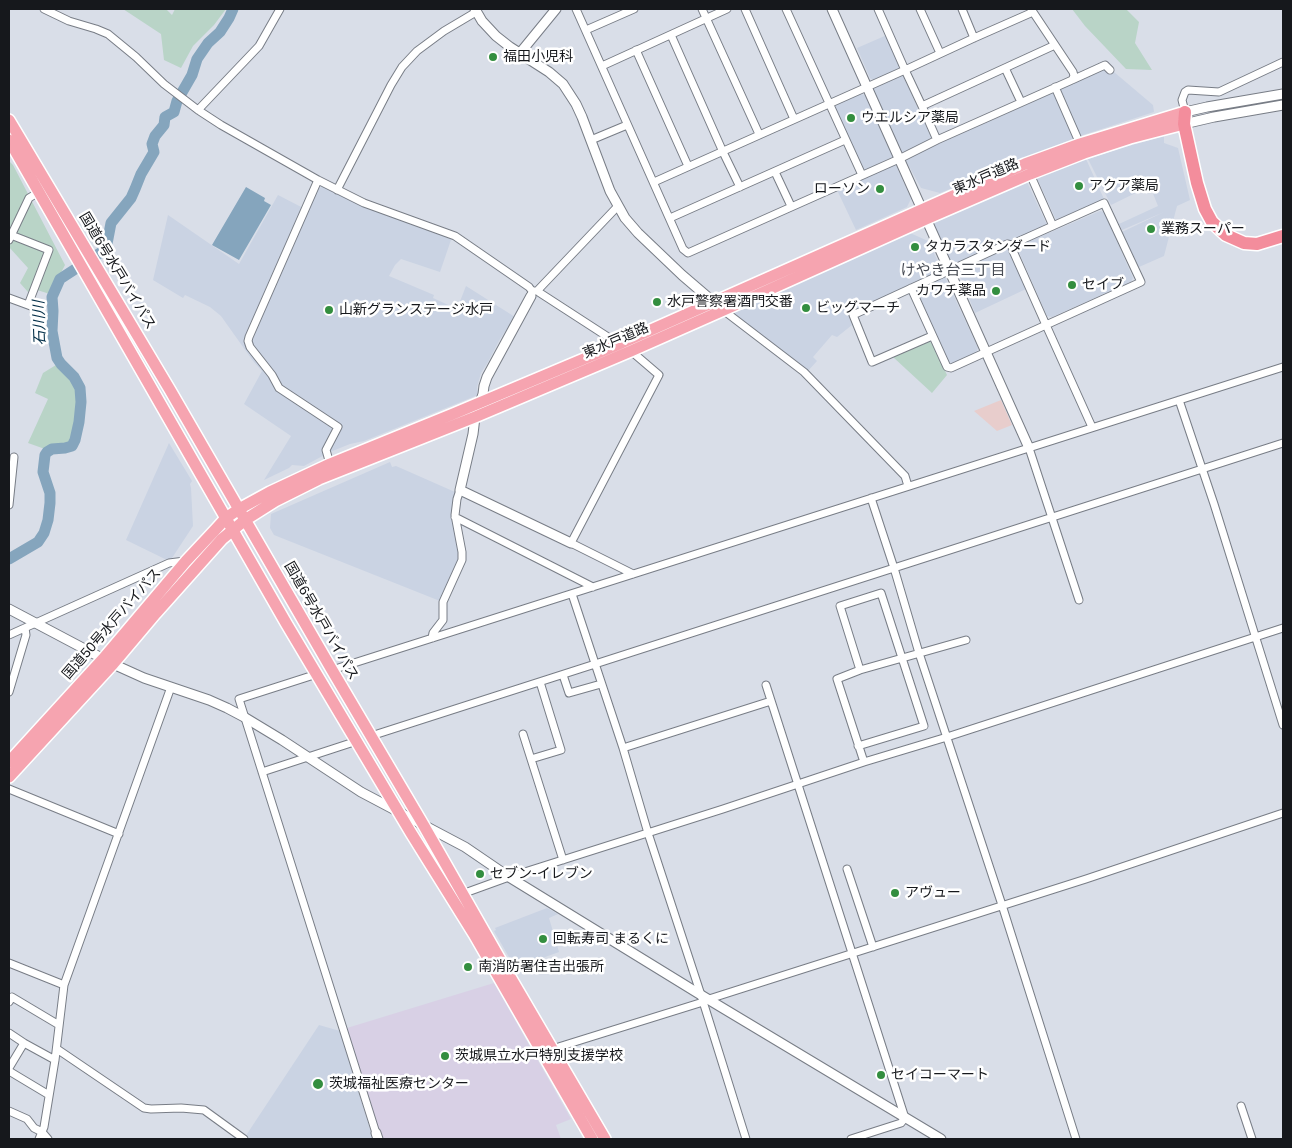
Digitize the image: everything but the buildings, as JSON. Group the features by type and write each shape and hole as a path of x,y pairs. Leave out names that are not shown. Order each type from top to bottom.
{"highway":[{"name":"国道6号水戸バイパス","path":"9,120 97,266 606,1139"},
{"name":"東水戸道路","path":"232,530 274,500 313,482 474,417 724,310 1026,164 1080,144 1187,120"},
{"name":"東水戸道路","path":"239,509 287,483 330,464 480,403 924,214 1084,153 1187,120"},
{"path":"1187,120 1210,204 1222,224 1234,233 1255,237 1267,236 1283,228"},
{"path":"1187,120 1200,194 1216,227 1238,241 1251,243 1264,242 1283,236"},
{"name":"国道6号水戸バイパス","path":"9,140 232,530 399,812 474,934 592,1139"},
{"name":"国道50号水戸バイパス","path":"9,777 108,662 186,561 226,518 239,509"},
{"name":"国道50号水戸バイパス","path":"9,762 108,662 232,530"}],"street":[{"path":"44,9 69,21 96,28 108,34 136,56 164,84 198,110 318,180 364,203 452,234 529,287 533,293 611,339 617,345"},
{"path":"198,110 259,46 280,9"},
{"path":"520,53 556,9"},
{"path":"576,9 683,249 688,253 1105,65 1110,70"},
{"path":"586,30 634,9"},
{"path":"702,9 759,134"},
{"path":"602,66 727,9"},
{"path":"745,9 794,119"},
{"path":"786,9 862,175"},
{"path":"832,9 1029,448 1079,600"},
{"path":"878,9 937,140"},
{"path":"920,9 940,53"},
{"path":"337,190 391,85 402,68 430,41 476,10 482,21 496,36 549,72 562,84 576,104 610,191 618,206 638,233 714,303 804,372 905,476 908,486"},
{"path":"965,10 974,38"},
{"path":"654,182 905,70 1032,10 1073,72 1072,80"},
{"path":"671,35 722,152 740,187"},
{"path":"922,106 1055,45"},
{"path":"636,50 688,166"},
{"path":"1187,120 1182,100 1185,92 1188,90 1219,92 1283,62"},
{"path":"1004,68 1021,102"},
{"path":"1055,87 1080,144"},
{"path":"1187,120 1224,104 1283,94"},
{"path":"1187,120 1283,105"},
{"path":"591,140 627,125"},
{"path":"670,218 845,140"},
{"path":"775,172 791,206"},
{"path":"1030,174 1053,226"},
{"path":"318,180 248,342 279,388 338,427 326,450 330,464"},
{"path":"28,305 49,250 10,237 29,198 39,192"},
{"path":"911,288 947,367 951,368 1141,282 1104,203 1012,245 1007,244 949,270 853,315 872,362 932,336"},
{"path":"432,638 433,633 443,620 443,602 462,560 455,517 457,499 474,434 474,417 480,403 486,377 533,293 618,206"},
{"path":"1012,245 1092,427"},
{"path":"9,298 36,308 36,332"},
{"path":"570,544 659,375 631,351"},
{"path":"332,670 1283,366"},
{"path":"1180,400 1283,725"},
{"path":"371,736 1283,443"},
{"path":"9,505 14,457"},
{"path":"460,490 633,574"},
{"path":"870,498 1076,1139"},
{"path":"455,517 593,587"},
{"path":"9,636 169,563 186,561"},
{"path":"858,746 924,726 881,592 840,606 860,670"},
{"path":"572,594 623,748 648,833 704,999 746,1139"},
{"path":"9,609 108,662 144,678 220,704 244,717 361,792 454,840 509,877 704,999 941,1139"},
{"path":"9,692 26,635 25,628"},
{"path":"462,894 509,877 1283,628"},
{"path":"864,762 837,679 860,670 966,640"},
{"path":"317,674 239,699 377,1136"},
{"path":"563,675 569,693 601,684"},
{"path":"531,759 561,750 540,682"},
{"path":"766,685 905,1118"},
{"path":"41,1136 50,1095 64,985 171,687"},
{"path":"623,748 771,701"},
{"path":"523,734 563,860"},
{"path":"262,772 357,741"},
{"path":"9,789 119,834"},
{"path":"552,1049 704,999 1086,879 1283,813"},
{"path":"847,869 873,947"},
{"path":"9,963 64,985"},
{"path":"9,1002 12,997 59,1025"},
{"path":"9,1034 55,1060"},
{"path":"24,1043 9,1070 50,1095"},
{"path":"57,1049 144,1108 204,1110 244,1139"},
{"path":"1241,1106 1252,1139"},
{"path":"9,1111 26,1119 41,1136 48,1139"},
{"path":"850,1139 901,1123 905,1118"}],"shaded area":[{"path":"887,35 900,67 899,70 875,81 870,78 857,48"},
{"path":"1103,69 1110,75 1114,72 1153,105 1154,112 1080,136 1059,89"},
{"path":"902,74 932,139 901,153 871,88"},
{"path":"1055,92 1075,138 940,193 921,188 905,159"},
{"path":"860,94 865,95 893,157 863,171 835,109 836,105"},
{"path":"1164,136 1164,143 1178,148 1190,200 1177,206 1164,256 1139,267 1122,232 1164,212 1122,230 1119,224 1158,206 1150,186 1111,205 1088,159"},
{"path":"1086,159 1104,199 1056,220 1037,178"},
{"path":"895,163 911,199 907,207 856,230 837,190"},
{"path":"1027,182 1047,225 952,265 931,222"},
{"path":"325,186 365,207 452,237 440,272 401,259 389,276 434,295 433,298 457,309 466,286 515,317 481,373 477,387 478,395 364,441 330,452 304,466 292,465 264,480 291,436 244,404 262,371 221,316 210,307 185,295 183,298 153,280 168,215 239,264 278,195 307,210 316,189"},
{"path":"1100,211 1104,212 1133,278 1131,282 1052,317 1047,316 1018,250 1021,245"},
{"path":"910,233 928,241 942,270 848,314 852,325 837,337 832,335 813,357 817,361 807,372 733,315 733,313"},
{"path":"1007,247 1026,289 975,313 957,268"},
{"path":"944,275 978,348 976,353 952,363 948,362 915,288"},
{"path":"1001,400 1012,425 997,431 974,411"},
{"path":"169,443 192,481 190,484 193,526 172,558 167,560 126,540"},
{"path":"390,462 392,467 396,466 455,492 452,521 460,555 458,565 440,601 274,535 270,528 271,514"},
{"path":"547,908 558,914 549,918 559,952 520,966 517,962 513,964 494,931 496,930 495,928"},
{"name":"茨城県立水戸特別支援学校","path":"494,983 571,1119 556,1125 561,1139 382,1139 347,1028"},
{"name":"茨城福祉医療センター","path":"319,1025 340,1031 373,1139 249,1139 245,1137"}],"green space":[{"path":"123,9 166,9 172,15 175,9 226,9 214,25 193,46 181,68 164,60 161,34"},
{"path":"1072,9 1126,9 1139,22 1135,43 1152,70 1126,69 1085,26"},
{"path":"9,161 13,165 65,265 50,294 37,290 28,292 20,283 28,268 9,247"},
{"path":"928,341 932,343 947,375 932,393 893,357"},
{"path":"56,365 70,376 78,387 77,417 73,438 68,445 45,449 28,443 48,399 35,393 43,373"}],"water":[{"path":"246,187 265,198 264,201 271,205 239,260 212,245"}],"waterway":[{"name":"石川川","path":"9,559 38,542 44,533 50,503 50,493 43,472 45,455 52,449 72,446 79,422 80,388 74,377 57,358 52,331 52,297 60,279 106,249 111,223 131,198 141,174 154,152 152,144 155,136 164,125 165,117 174,112 177,101 192,75 197,59 208,43 220,32 233,9"}],"place":[{"name":"福田小児科","path":"493,57"},
{"name":"ウエルシア薬局","path":"851,118"},
{"name":"アクア薬局","path":"1079,186"},
{"name":"ローソン","path":"880,189"},
{"name":"業務スーパー","path":"1151,229"},
{"name":"タカラスタンダード","path":"915,247"},
{"name":"セイブ","path":"1072,285"},
{"name":"カワチ薬品","path":"996,291"},
{"name":"水戸警察署酒門交番","path":"657,302"},
{"name":"ビッグマーチ","path":"806,308"},
{"name":"山新グランステージ水戸","path":"329,310"},
{"name":"セブン-イレブン","path":"480,874"},
{"name":"アヴュー","path":"895,893"},
{"name":"回転寿司 まるくに","path":"543,939"},
{"name":"南消防署住吉出張所","path":"468,967"},
{"name":"茨城県立水戸特別支援学校","path":"445,1056"},
{"name":"セイコーマート","path":"881,1075"},
{"name":"茨城福祉医療センター","path":"318,1084"}],"district":[{"name":"けやき台三丁目","path":"953,271"}]}
